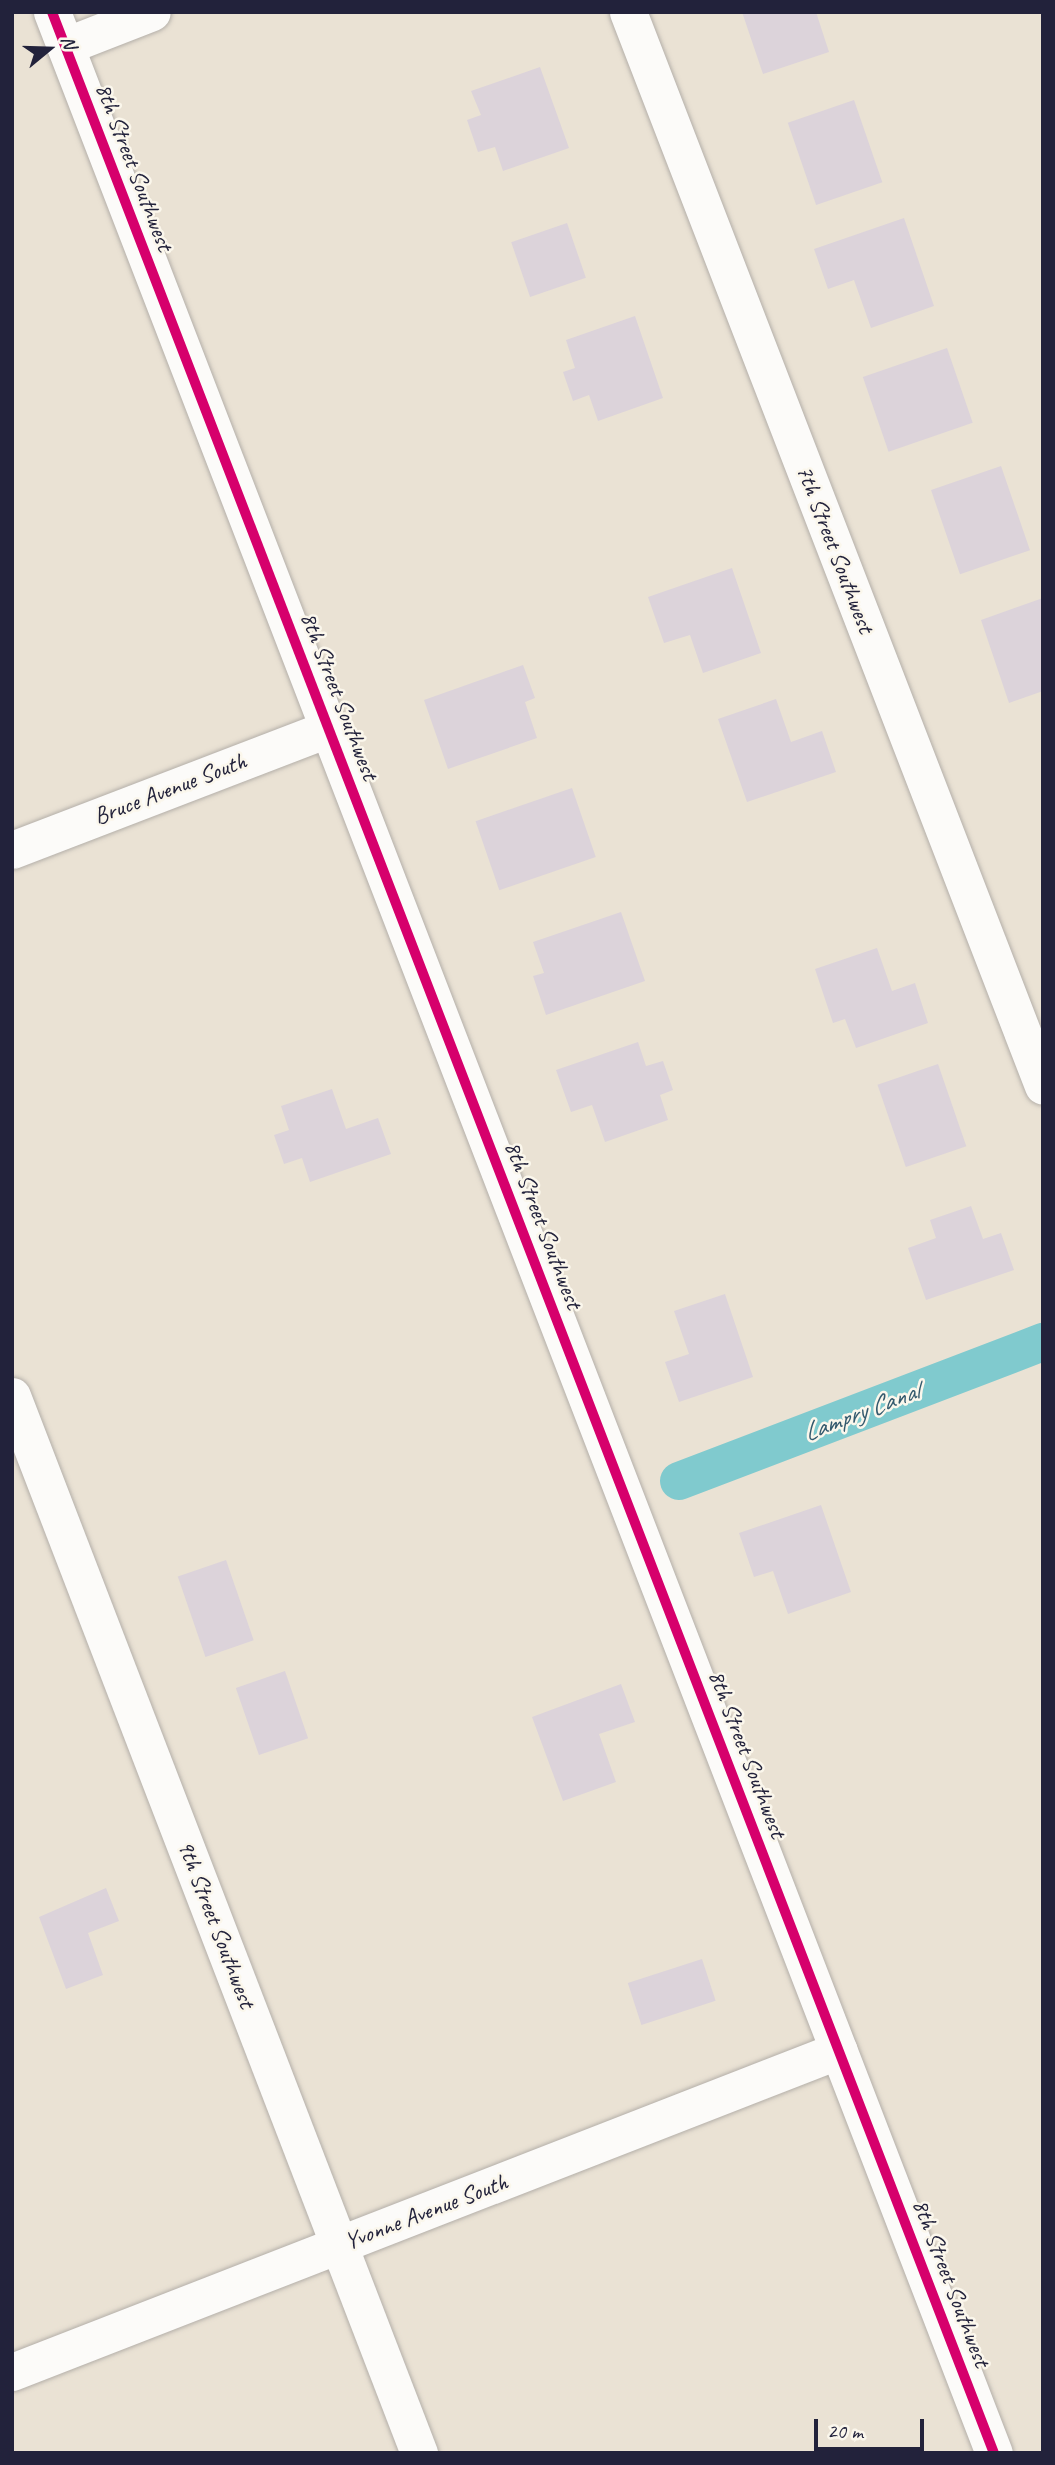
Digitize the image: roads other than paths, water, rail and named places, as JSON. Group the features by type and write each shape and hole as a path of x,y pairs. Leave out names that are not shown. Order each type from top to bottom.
{"street":[{"name":"8th Street Southwest","path":"52,12 994,2453"},
{"path":"65,46 152,12"},
{"name":"7th Street Southwest","path":"628,12 1043,1086"},
{"name":"Bruce Avenue South","path":"12,850 328,729"},
{"name":"9th Street Southwest","path":"12,1396 419,2453"},
{"name":"Yvonne Avenue South","path":"12,2372 839,2050"}],"waterway":[{"name":"Lampry Canal","path":"679,1481 1043,1342"}]}
